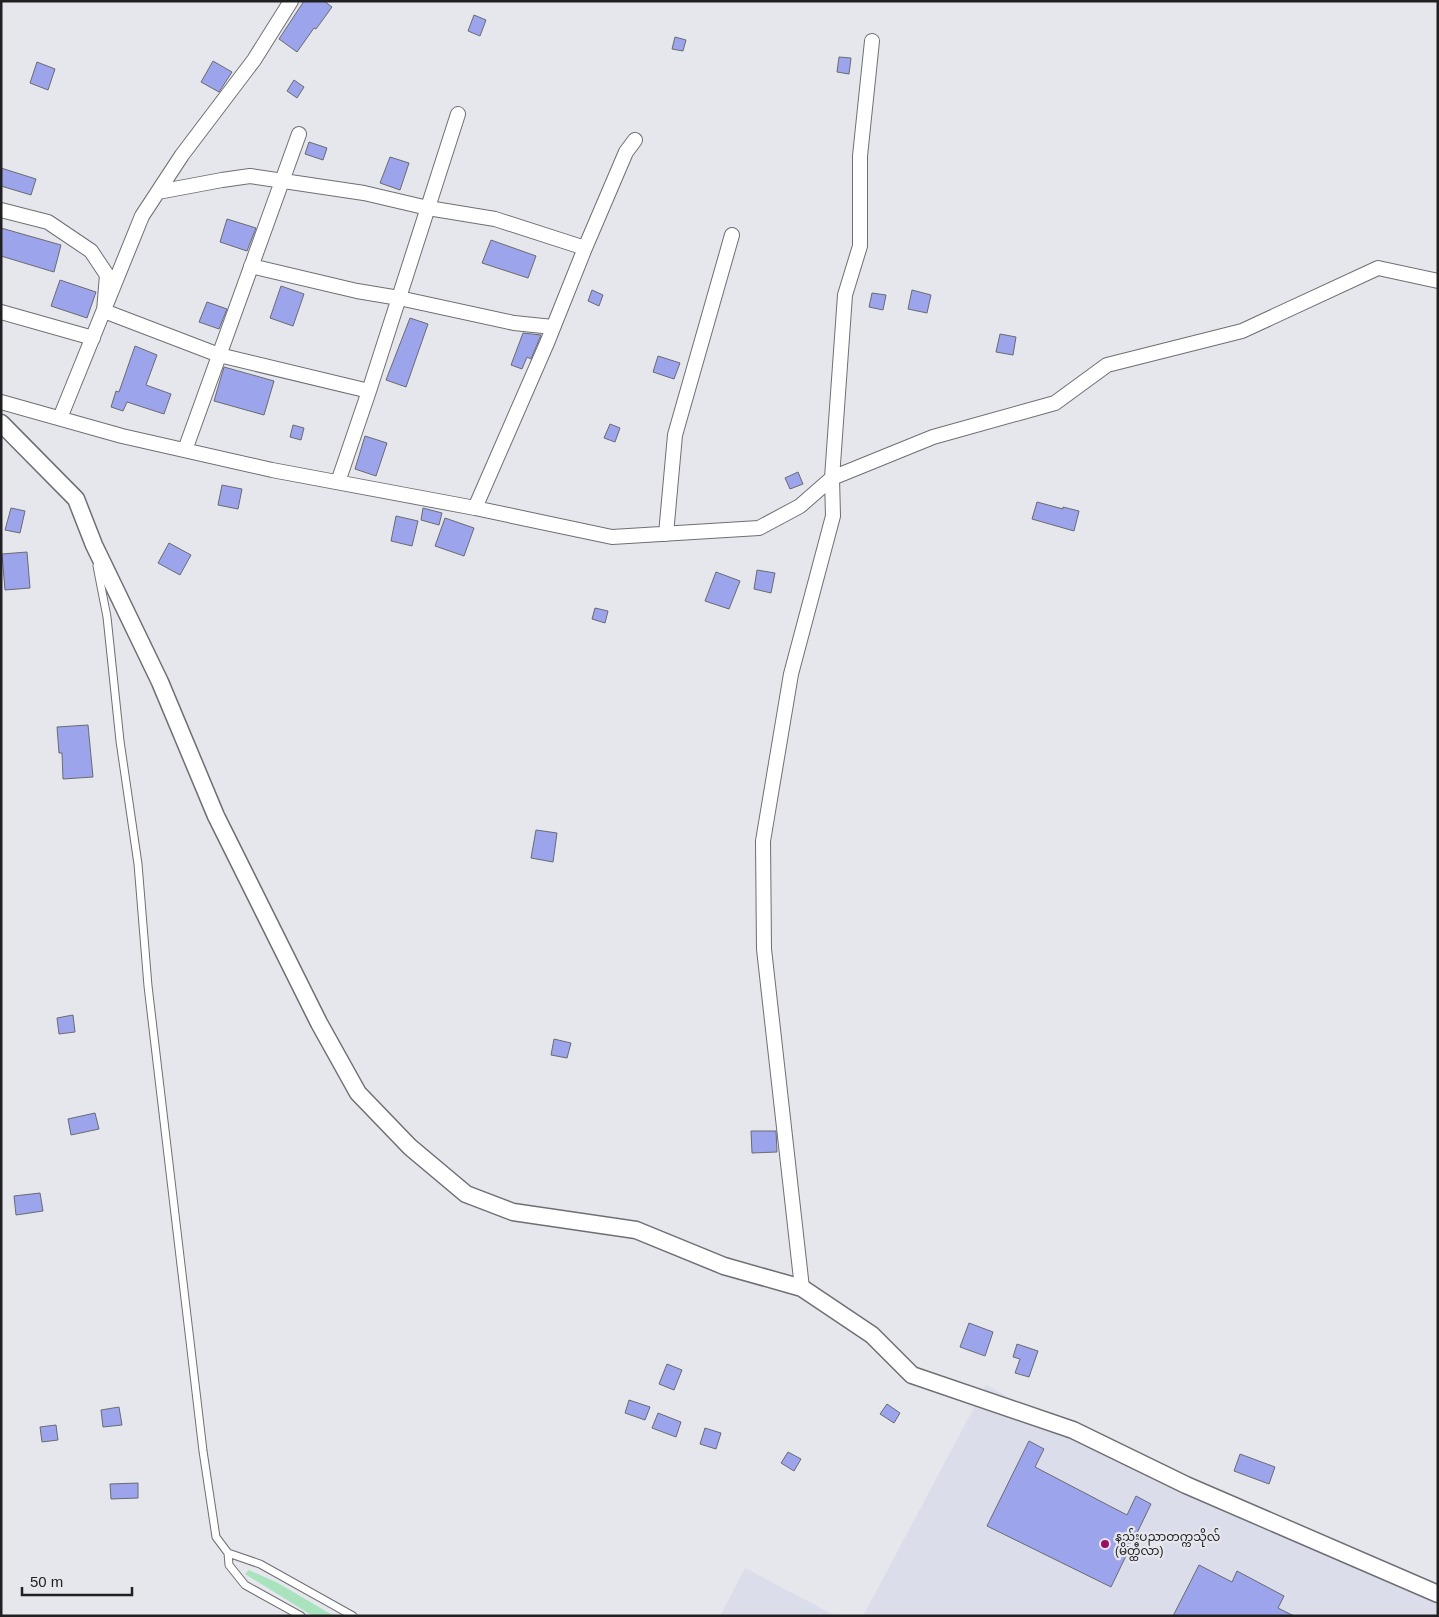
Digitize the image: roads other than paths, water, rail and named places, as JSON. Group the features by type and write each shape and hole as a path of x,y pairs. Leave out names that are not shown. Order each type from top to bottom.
{"street":[{"path":"60,418 142,216 182,155 254,60 291,1"},
{"path":"802,1288 764,949 763,841 791,674 833,516 832,478 845,295 860,246 860,156 872,41"},
{"path":"338,482 458,114"},
{"path":"185,450 299,134"},
{"path":"475,508 626,152 635,140"},
{"path":"158,192 250,176 364,193 428,208 495,219 585,248"},
{"path":"1,210 48,222 91,251 107,275 104,311"},
{"path":"666,534 675,435 732,235"},
{"path":"251,266 357,291 514,322 553,327"},
{"path":"1,402 122,436 272,470 475,508 612,537 759,528 800,506 832,478 933,436 1056,403 1107,365 1242,332 1378,268 1438,281"},
{"path":"104,311 219,354 369,391"},
{"path":"1,312 92,338"},
{"path":"1,423 76,499 94,545 160,682 216,816 319,1023 358,1093 410,1147 466,1194 512,1212 636,1230 724,1266 802,1288 872,1335 912,1375 1073,1430 1186,1485 1438,1594"}],"lane":[{"path":"94,545 107,617 120,741 138,864 148,986 203,1451 216,1537 228,1553 229,1565 245,1586 301,1616"},
{"path":"228,1553 260,1564 353,1616"}],"place":[{"name":"နည်းပညာတက္ကသိုလ် (မိတ္ထီလာ)","path":"1105,1544"}]}
